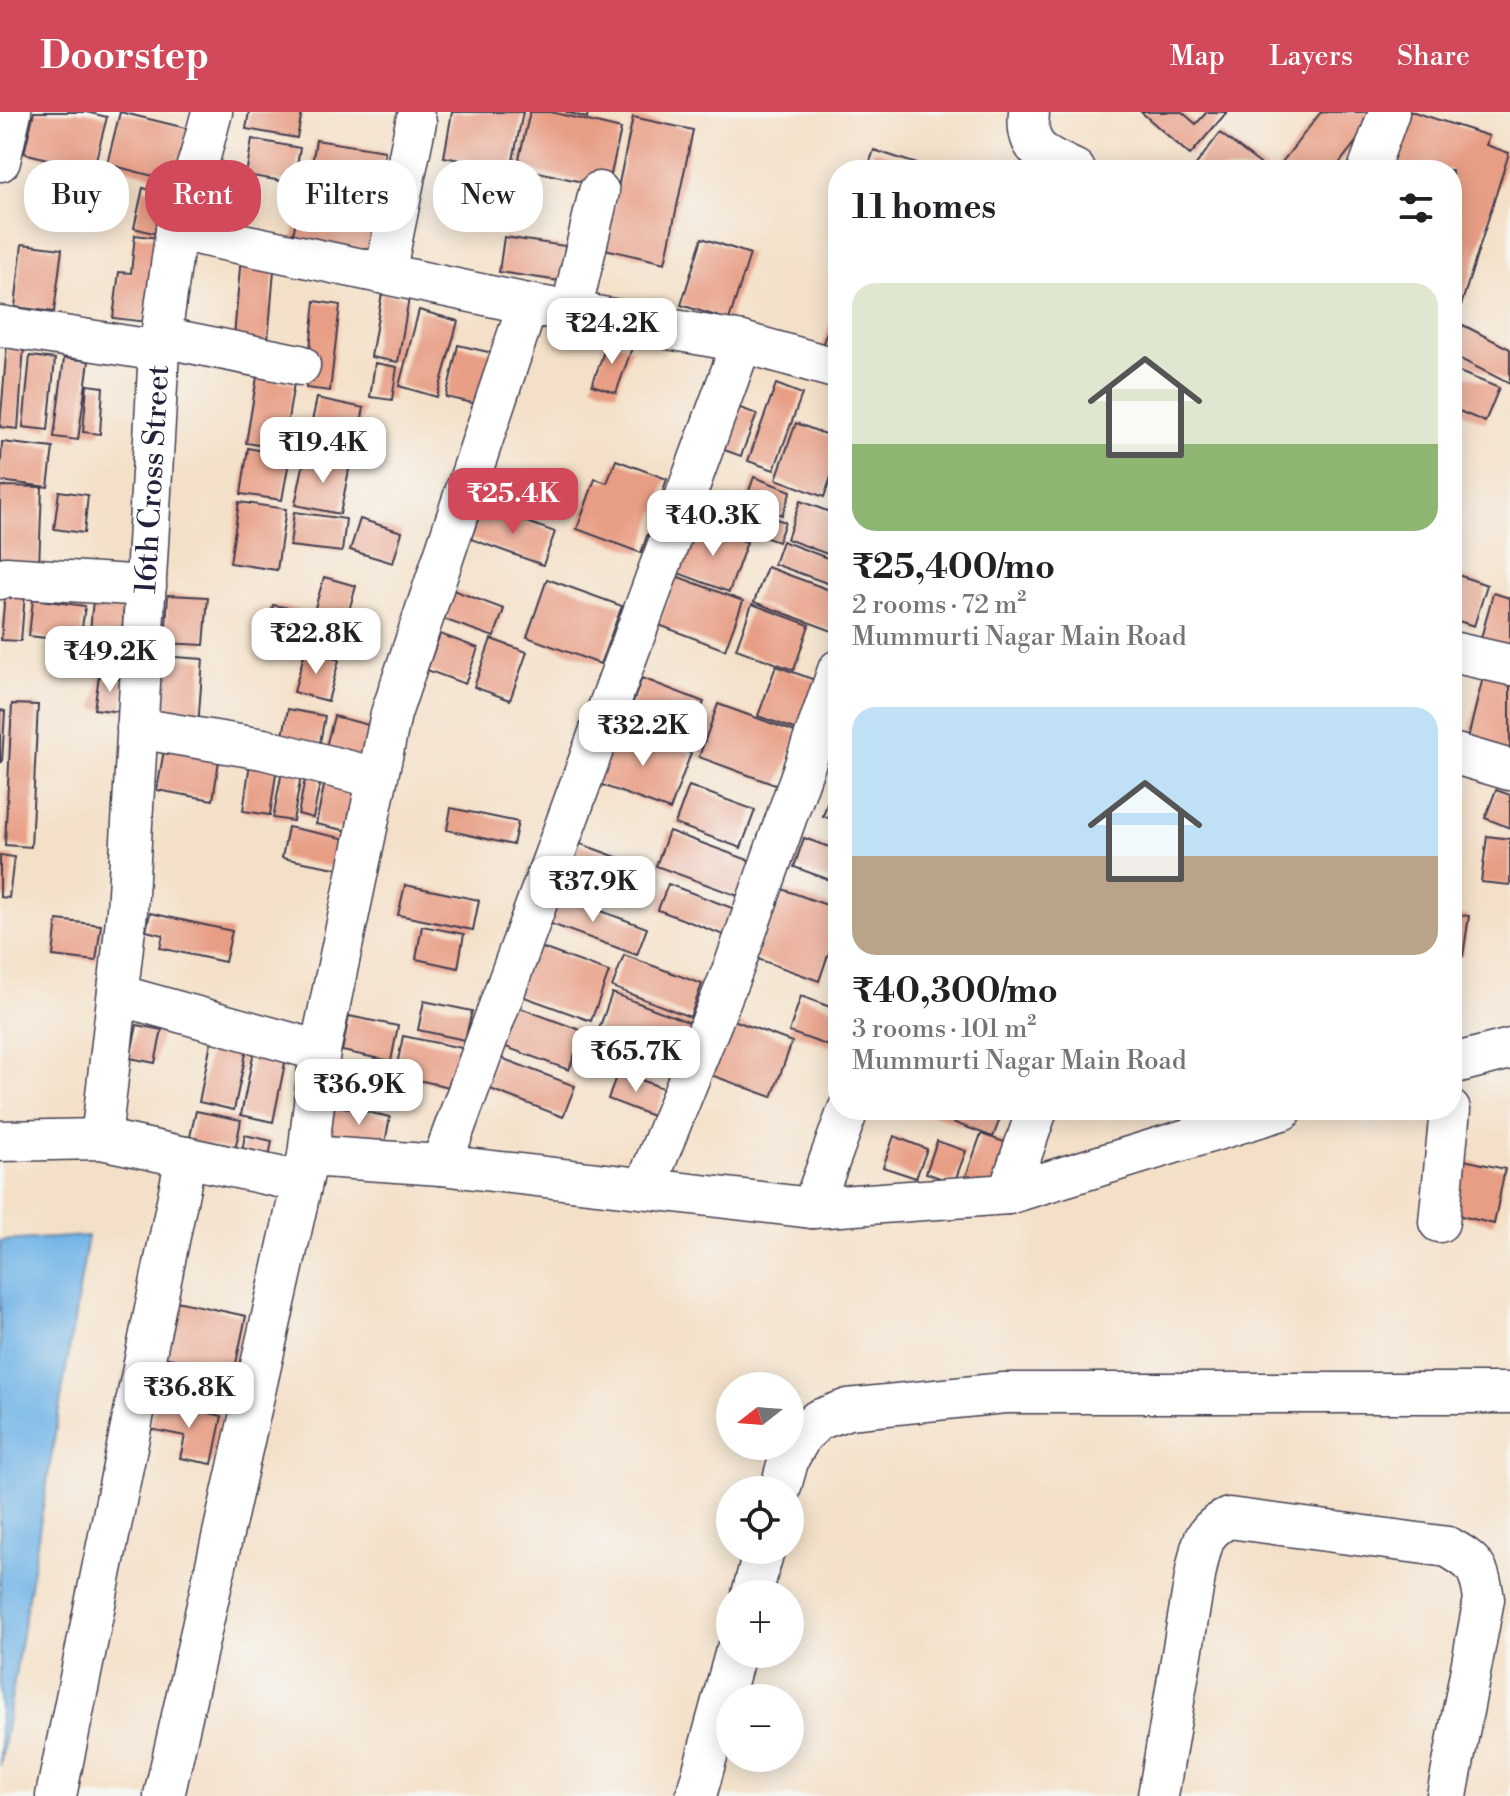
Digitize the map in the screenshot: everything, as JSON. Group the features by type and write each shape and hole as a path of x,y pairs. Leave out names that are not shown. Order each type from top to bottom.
{"street":[{"path":"0,161 11,112"},
{"name":"16th Cross Street","path":"199,160 212,112"},
{"path":"1029,112 1028,134 1034,147 1053,160"},
{"path":"1372,160 1389,112"},
{"path":"385,274 416,122"},
{"path":"571,312 599,192"},
{"name":"16th Cross Street","path":"101,1139 127,911 160,344 176,232"},
{"path":"186,232 528,304 742,342 828,366"},
{"path":"164,1796 305,1169 320,1051 391,714 528,304"},
{"path":"0,326 160,344 300,365"},
{"path":"441,1165 742,342"},
{"path":"0,579 146,586"},
{"path":"1462,654 1510,665"},
{"path":"645,1188 735,964 828,699"},
{"path":"137,728 263,749 361,774"},
{"path":"1462,756 1510,770"},
{"path":"118,995 320,1051"},
{"path":"1462,1070 1510,1049"},
{"path":"812,1208 844,1120"},
{"path":"1008,1194 1034,1120"},
{"path":"0,1141 101,1139 186,1157 305,1169 441,1165 812,1208 1008,1194 1249,1120"},
{"path":"1439,1222 1449,1120"},
{"path":"56,1796 186,1157"},
{"path":"784,1476 789,1458 802,1435 818,1420 848,1409 1004,1393 1510,1393"},
{"path":"1158,1796 1204,1537 1214,1525 1229,1518 1448,1547 1470,1559 1480,1576 1484,1599 1447,1796"},
{"path":"696,1796 731,1668"}],"water":[{"path":"88,1236 0,1766 0,1241"}],"building":[{"path":"34,112 86,112 107,117 96,160 51,160 24,153"},
{"path":"120,112 194,130 187,158 145,160 145,174 129,170 129,160 108,160"},
{"path":"249,112 302,112 297,138 246,129"},
{"path":"452,112 523,112 513,160 444,157"},
{"path":"530,112 551,112 621,129 608,188 543,173 543,160 519,160"},
{"path":"566,112 588,112 587,118"},
{"path":"1141,112 1182,112 1196,124 1207,112 1227,112 1190,155"},
{"path":"1321,112 1379,112 1342,160 1284,160"},
{"path":"1406,112 1489,136 1486,145 1509,153 1462,302 1462,160 1391,160"},
{"path":"633,117 693,130 665,263 605,249"},
{"path":"1220,133 1255,160 1200,160"},
{"path":"252,139 300,148 298,160 277,160 277,180 261,178 261,160 248,160"},
{"path":"316,140 385,151 384,160 313,160"},
{"path":"874,150 905,160 870,160"},
{"path":"143,188 145,188 145,231 134,228"},
{"path":"294,232 379,232 374,256 292,240"},
{"path":"135,235 166,239 155,323 113,318 119,272 131,273"},
{"path":"504,237 565,246 560,281 499,272"},
{"path":"702,238 750,254 729,320 681,305"},
{"path":"22,244 62,249 54,312 15,307"},
{"path":"241,256 275,259 267,352 233,349"},
{"path":"382,293 409,298 398,362 371,357"},
{"path":"315,301 340,305 330,391 306,388"},
{"path":"419,310 458,321 437,397 399,386"},
{"path":"1462,327 1510,349 1510,384 1462,360"},
{"path":"828,329 828,348 822,346"},
{"path":"608,340 632,348 616,393 592,385"},
{"path":"7,344 24,346 18,429 0,427"},
{"path":"458,345 497,354 486,406 446,397"},
{"path":"30,356 55,359 48,430 23,427"},
{"path":"64,358 89,361 78,440 54,437"},
{"path":"375,363 397,367 392,400 370,397"},
{"path":"1462,373 1499,388 1485,422 1462,412"},
{"path":"257,377 294,383 283,449 246,443"},
{"path":"776,384 802,394 774,470 748,461"},
{"path":"87,385 103,387 100,434 83,432"},
{"path":"317,398 364,408 353,459 306,449"},
{"path":"729,404 757,414 741,456 713,446"},
{"path":"796,423 828,435 828,486 824,497 776,479"},
{"path":"2,442 53,448 48,487 0,481"},
{"path":"248,448 290,456 282,500 241,494"},
{"path":"305,457 350,465 340,514 295,505"},
{"path":"616,460 667,479 641,553 577,529 595,479 607,483"},
{"path":"754,477 791,491 782,515 745,502"},
{"path":"0,486 42,487 39,567 0,565"},
{"path":"59,491 88,495 84,533 54,529"},
{"path":"800,501 828,511 828,554 787,539"},
{"path":"239,502 286,509 277,570 230,563"},
{"path":"483,506 555,532 543,565 471,539"},
{"path":"749,509 785,522 778,542 742,529"},
{"path":"294,512 346,519 342,552 290,546"},
{"path":"360,519 402,532 393,563 350,550"},
{"path":"697,524 747,542 729,592 678,573"},
{"path":"782,541 828,558 828,583 774,564"},
{"path":"767,567 828,589 828,629 754,602"},
{"path":"676,576 743,601 725,650 659,625"},
{"path":"1462,576 1487,585 1474,626 1462,622"},
{"path":"324,577 356,586 344,628 312,618"},
{"path":"547,579 622,606 600,664 527,637"},
{"path":"94,589 125,592 122,635 90,632"},
{"path":"453,590 504,609 494,637 443,619"},
{"path":"5,592 25,593 21,641 1,640"},
{"path":"1493,593 1510,598 1510,655 1479,646"},
{"path":"168,595 208,597 204,645 165,643"},
{"path":"33,599 85,606 80,642 29,636"},
{"path":"752,604 809,625 794,670 736,649"},
{"path":"273,605 300,610 293,643 267,637"},
{"path":"440,634 478,648 465,684 427,670"},
{"path":"491,639 527,652 510,700 474,687"},
{"path":"305,651 339,660 328,701 294,692"},
{"path":"161,656 203,659 198,727 156,724"},
{"path":"1487,661 1510,667 1510,753 1467,742"},
{"path":"776,666 818,681 800,731 758,716"},
{"path":"99,676 126,680 122,712 94,709"},
{"path":"642,678 704,702 689,744 626,721"},
{"path":"12,704 38,705 31,847 5,845"},
{"path":"718,704 798,733 778,786 699,757"},
{"path":"288,709 325,716 317,759 280,752"},
{"path":"0,710 5,711 2,762 0,762"},
{"path":"334,716 376,727 365,769 323,758"},
{"path":"617,725 691,753 670,810 596,783"},
{"path":"828,735 828,755 817,751"},
{"path":"165,744 220,754 213,800 157,790"},
{"path":"250,763 277,767 270,815 243,811"},
{"path":"283,766 302,770 293,821 273,818"},
{"path":"306,775 321,778 313,818 298,814"},
{"path":"326,777 364,785 353,832 316,824"},
{"path":"689,786 755,810 741,848 675,824"},
{"path":"1496,790 1510,795 1510,828 1485,818"},
{"path":"828,800 828,818 823,816"},
{"path":"451,808 518,822 513,845 447,830"},
{"path":"288,827 352,840 346,870 282,858"},
{"path":"669,831 751,861 738,896 656,866"},
{"path":"1487,836 1510,839 1510,885 1481,882"},
{"path":"804,838 828,846 828,879 794,867"},
{"path":"573,841 644,867 633,897 562,870"},
{"path":"0,855 14,857 9,898 0,897"},
{"path":"668,884 743,912 734,939 658,910"},
{"path":"405,885 479,900 473,930 398,915"},
{"path":"779,888 828,905 828,955 819,981 755,958"},
{"path":"550,892 647,928 637,955 540,920"},
{"path":"150,913 232,931 225,962 160,948 163,935 146,931"},
{"path":"1462,915 1469,916 1462,956"},
{"path":"57,920 101,925 96,961 53,956"},
{"path":"422,926 464,934 458,968 416,959"},
{"path":"534,945 609,972 591,1021 516,994"},
{"path":"624,955 702,984 690,1017 612,987"},
{"path":"612,993 699,1026 682,1072 595,1040"},
{"path":"801,996 828,1006 828,1046 789,1032"},
{"path":"424,1001 472,1011 465,1040 418,1030"},
{"path":"509,1004 583,1031 569,1070 495,1043"},
{"path":"349,1016 398,1026 391,1061 342,1051"},
{"path":"728,1018 792,1042 772,1097 708,1074"},
{"path":"137,1025 162,1030 155,1063 130,1058"},
{"path":"403,1036 462,1048 454,1088 395,1075"},
{"path":"212,1037 248,1044 234,1110 199,1102"},
{"path":"254,1051 286,1058 273,1122 241,1115"},
{"path":"496,1056 575,1086 563,1117 485,1087"},
{"path":"618,1071 665,1089 655,1117 608,1099"},
{"path":"334,1105 390,1117 384,1148 327,1136"},
{"path":"196,1111 241,1120 235,1151 189,1141"},
{"path":"947,1120 999,1120 993,1137"},
{"path":"981,1134 1016,1146 998,1194 964,1182"},
{"path":"245,1135 272,1141 267,1168 240,1162"},
{"path":"894,1136 927,1149 916,1178 883,1167"},
{"path":"937,1141 966,1151 954,1183 926,1173"},
{"path":"1464,1160 1505,1169 1494,1224 1453,1214"},
{"path":"176,1301 246,1316 234,1373 164,1357"},
{"path":"164,1365 226,1379 219,1412 157,1398"},
{"path":"156,1401 222,1416 212,1464 180,1458 185,1436 150,1429"}]}
